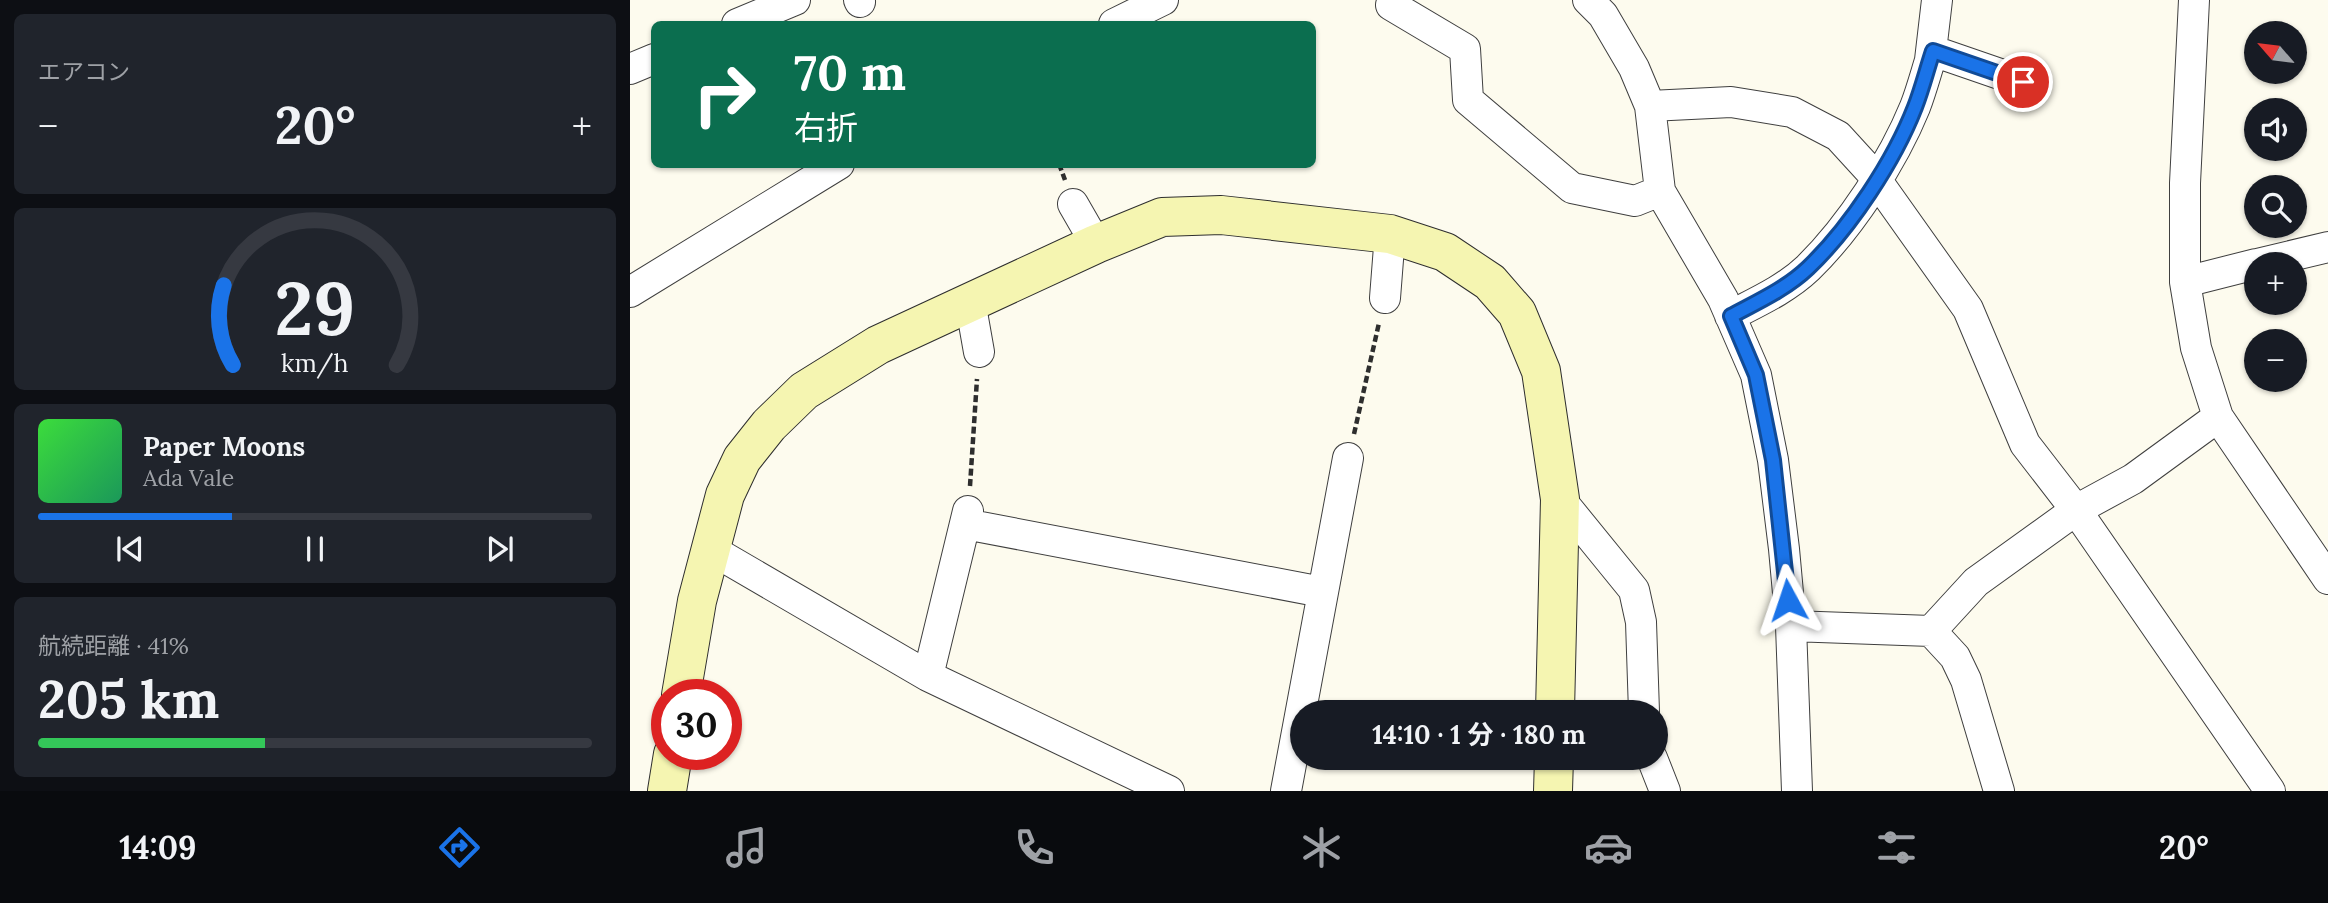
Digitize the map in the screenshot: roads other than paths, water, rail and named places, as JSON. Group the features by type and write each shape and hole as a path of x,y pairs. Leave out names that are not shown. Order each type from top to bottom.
{"street":[{"path":"744,21 795,0"},
{"path":"1120,21 1163,0"},
{"path":"1588,0 1603,15 1628,57 1650,106 1660,191 1723,299 1756,375 1773,460 1791,626 1797,791"},
{"path":"1930,60 1937,0"},
{"path":"2194,0 2185,183 2185,282 2196,348 2218,416 2328,579"},
{"path":"1391,5 1465,49 1468,100 1572,188 1635,201 1660,191"},
{"path":"1731,316 1785,286 1808,268 1855,214 1877,180 1914,108 1933,51 2023,82"},
{"path":"630,69 651,60"},
{"path":"1650,106 1731,102 1792,112 1838,136 1877,180 1968,309 2025,444 2076,510 2270,791"},
{"path":"630,292 832,168"},
{"path":"1073,204 1096,244"},
{"path":"684,679 697,601 725,495 742,459 769,425 804,391 878,345 1096,244 1162,217 1221,215 1390,234 1445,252 1490,282 1517,313 1541,371 1560,499 1555,700"},
{"path":"1385,298 1390,234"},
{"path":"2307,252 2328,247"},
{"path":"2185,282 2244,267"},
{"path":"970,301 979,352"},
{"path":"1931,631 1976,582 2076,510 2133,479 2218,416"},
{"path":"1286,791 1348,458"},
{"path":"1560,499 1633,590 1641,622 1644,700"},
{"path":"929,676 967,518 1322,592"},
{"path":"710,549 929,676 1169,791"},
{"path":"1791,626 1931,631 1955,657 1966,680 1999,791"},
{"path":"667,791 670,770"},
{"path":"1657,770 1665,791"}]}
